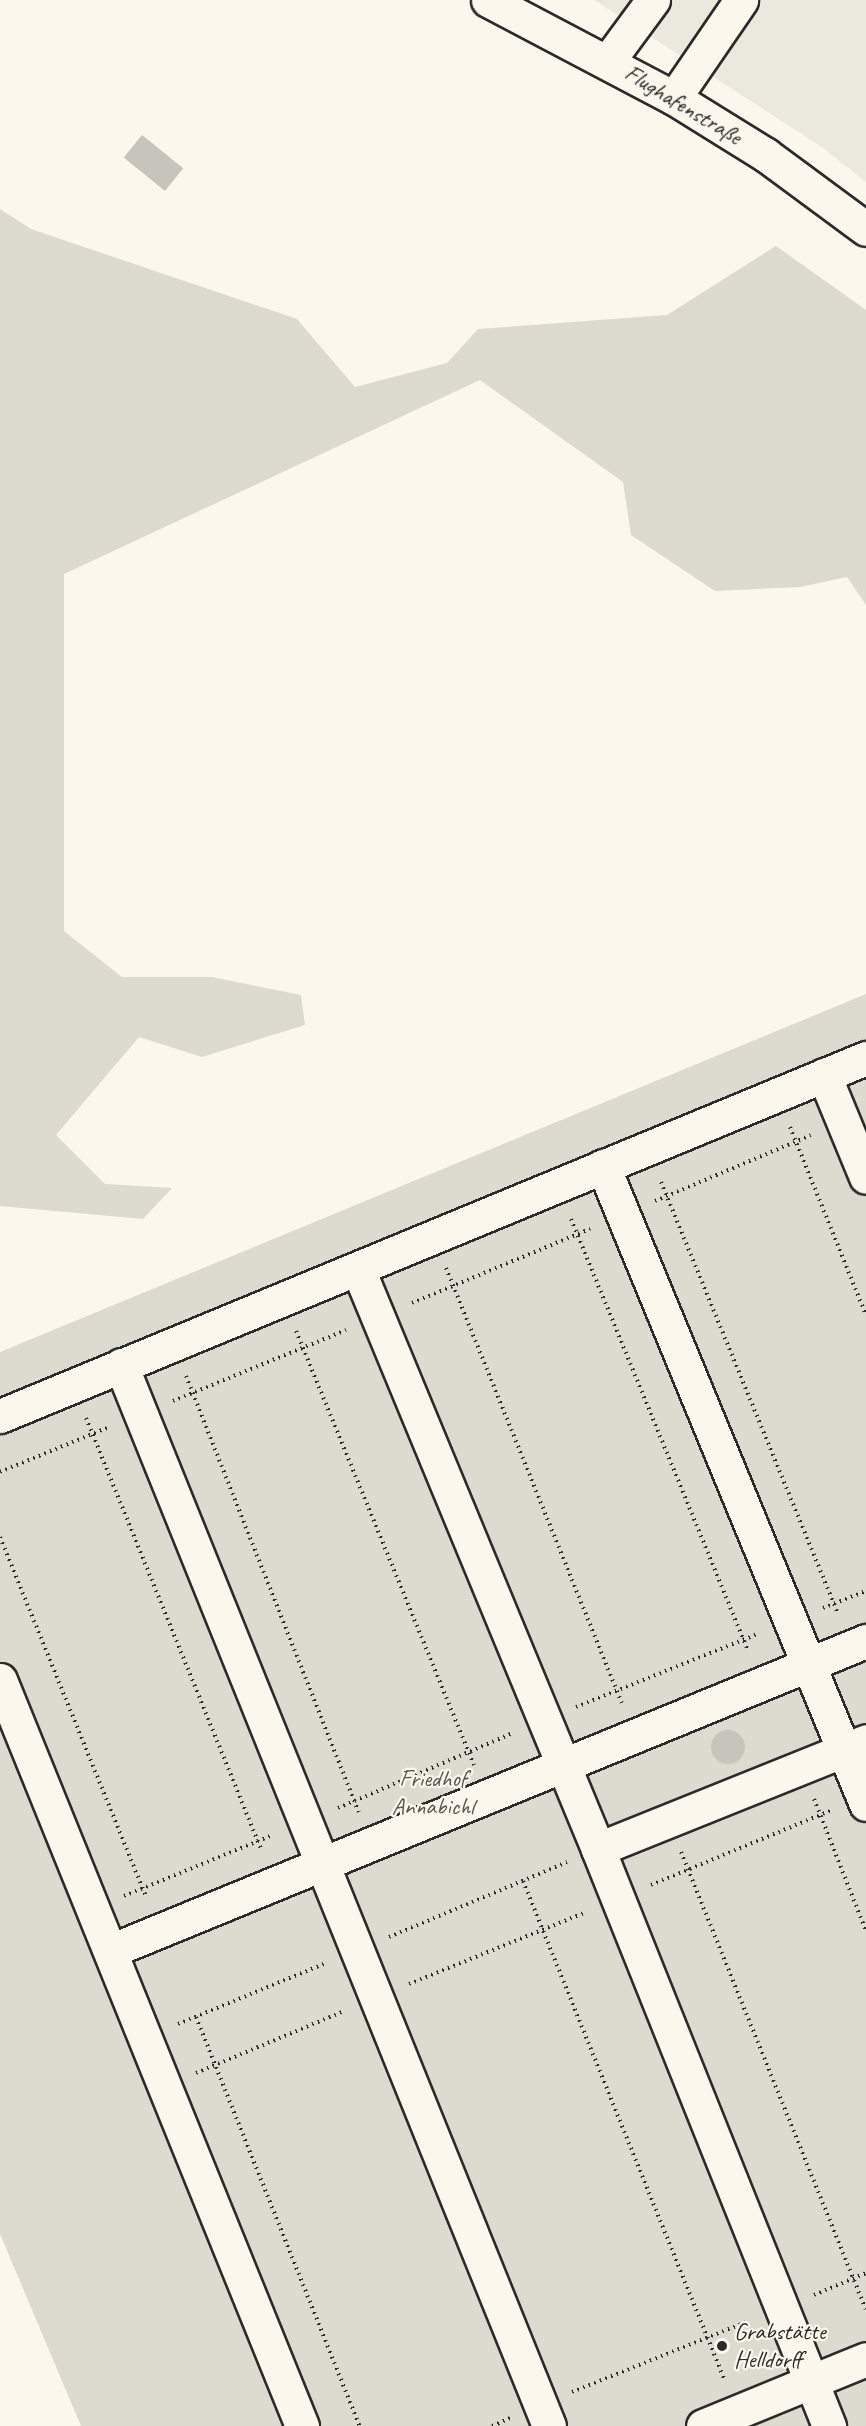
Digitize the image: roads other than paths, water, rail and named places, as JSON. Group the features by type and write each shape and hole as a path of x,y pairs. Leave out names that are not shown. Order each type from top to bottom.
{"street":[{"name":"Flughafenstraße","path":"488,0 608,61 674,98 766,155 866,229"},
{"path":"608,61 653,0"},
{"path":"674,98 741,0"},
{"path":"0,1416 866,1058"},
{"path":"824,1075 866,1177"},
{"path":"603,1166 809,1665 855,1745 864,1801"},
{"path":"358,1269 598,1849 829,2426"},
{"path":"121,1365 545,2415"},
{"path":"110,1951 564,1768 859,1644"},
{"path":"0,1680 302,2426"},
{"path":"598,1849 855,1745"},
{"path":"703,2426 866,2359"}],"place":[{"name":"Grabstätte Helldorff","path":"722,2346"}],"park label":[{"name":"Friedhof Annabichl","path":"433,1793"}]}
